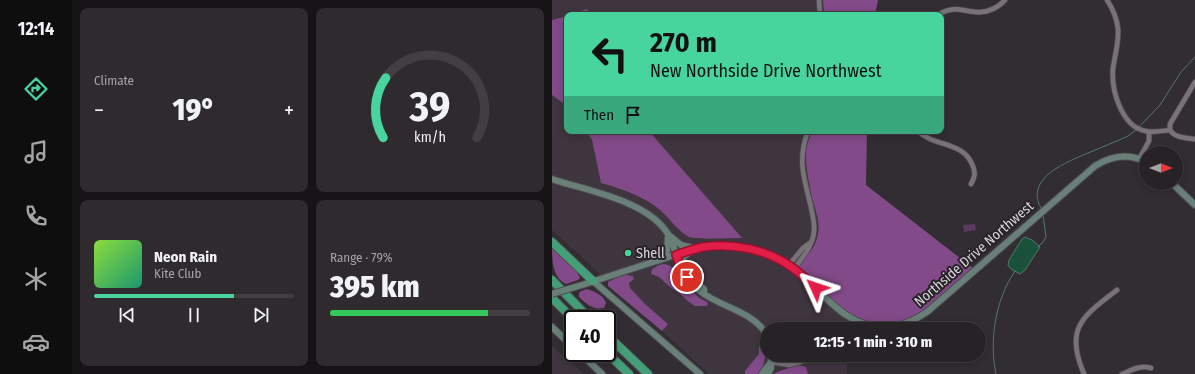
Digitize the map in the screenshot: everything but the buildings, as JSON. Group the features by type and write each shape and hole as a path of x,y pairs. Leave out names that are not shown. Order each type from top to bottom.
{"highway":[{"path":"552,242 593,282"},
{"path":"552,280 581,310"},
{"path":"552,298 564,310"},
{"path":"616,344 648,374"},
{"path":"616,361 629,374"}],"street":[{"path":"819,0 820,12"},
{"path":"944,12 956,9 976,12 984,11 998,6 1005,0"},
{"path":"1107,0 1115,16 1118,29 1113,68 1113,82 1115,94 1120,107 1126,119 1140,130 1149,132 1170,130"},
{"path":"1195,82 1170,124 1172,134 1195,140"},
{"path":"1146,146 1149,141 1149,132"},
{"path":"791,267 807,252 815,230 802,166 802,149 807,134"},
{"path":"922,134 935,142 953,146 965,154 971,161 975,172 974,179 971,184"},
{"name":"Northside Drive Northwest","path":"552,294 697,249 717,246 746,248 771,255 791,267 838,309 854,320 879,328 904,325 916,320 927,312 1095,166 1104,160 1116,157 1139,159"},
{"path":"552,180 617,198 628,203 653,219 681,245 697,249"},
{"path":"1180,190 1195,204"},
{"path":"668,234 680,265 694,286 704,294 751,317 760,325"},
{"path":"660,261 666,251 668,234"},
{"path":"697,249 687,254 683,263 688,273 704,289 704,294"},
{"path":"593,282 700,374"},
{"path":"1084,374 1076,349 1077,332 1081,322 1088,313 1118,290"},
{"path":"552,327 564,338"},
{"path":"589,362 602,374"},
{"path":"771,362 789,365 799,362"},
{"path":"762,374 771,362"},
{"path":"768,374 771,368 771,362"},
{"path":"1122,374 1138,367 1145,366 1151,368"}],"shaded area":[{"path":"552,0 823,0 824,12 589,12 587,10 580,12 564,12 564,17 552,20"},
{"path":"823,0 878,0 876,12 824,12"},
{"path":"587,9 589,12 578,12"},
{"path":"564,17 564,104 552,95 552,20"},
{"path":"552,95 564,104 564,134 588,134 592,140 601,183 622,189 637,196 659,209 688,236 696,239 741,238 652,134 811,134 808,141 812,197 817,212 819,228 816,241 812,248 795,268 846,316 846,322 760,322 760,362 847,362 847,374 709,374 552,230"},
{"path":"588,134 652,134 742,238 707,239 689,237 678,229 660,210 647,201 624,190 601,183 592,140"},
{"path":"811,134 867,134 866,185 978,272 917,322 859,322 846,316 795,268 812,248 818,235 818,219 808,178 806,162 807,148"},
{"path":"975,224 976,230 964,232 963,225"},
{"path":"1025,237 1032,240 1040,247 1025,270 1020,274 1011,269 1008,265 1009,260 1022,239"},
{"path":"552,245 576,270 580,278 578,280 566,284 561,281 555,273"},
{"path":"664,264 673,268 696,295 708,303 707,306 695,306 659,277 651,274 652,269"},
{"path":"626,275 633,276 634,279 629,283 630,288 645,304 668,324 662,331 608,286 608,282"},
{"path":"587,289 603,298 606,303 604,308 593,308 579,297 579,293 581,291"},
{"path":"552,346 564,356 564,362 570,362 584,374 552,374"},
{"path":"760,346 760,362 764,362 761,371 759,374 745,374 745,371 759,354"},
{"path":"798,365 806,367 808,374 774,374 782,370"}],"waterway":[{"path":"1140,126 1160,105 1181,72 1195,57"},
{"path":"1041,208 1037,197 1038,188 1050,173 1059,166 1128,136 1136,130"},
{"path":"1038,247 1046,237 1043,215"},
{"path":"996,374 993,348 995,321 998,308 1008,282 1015,271"}],"place":[{"name":"Shell","path":"628,253"}],"route":[{"path":"687,277 683,272 676,255 702,247 741,247 771,255 794,268 816,288"}]}
